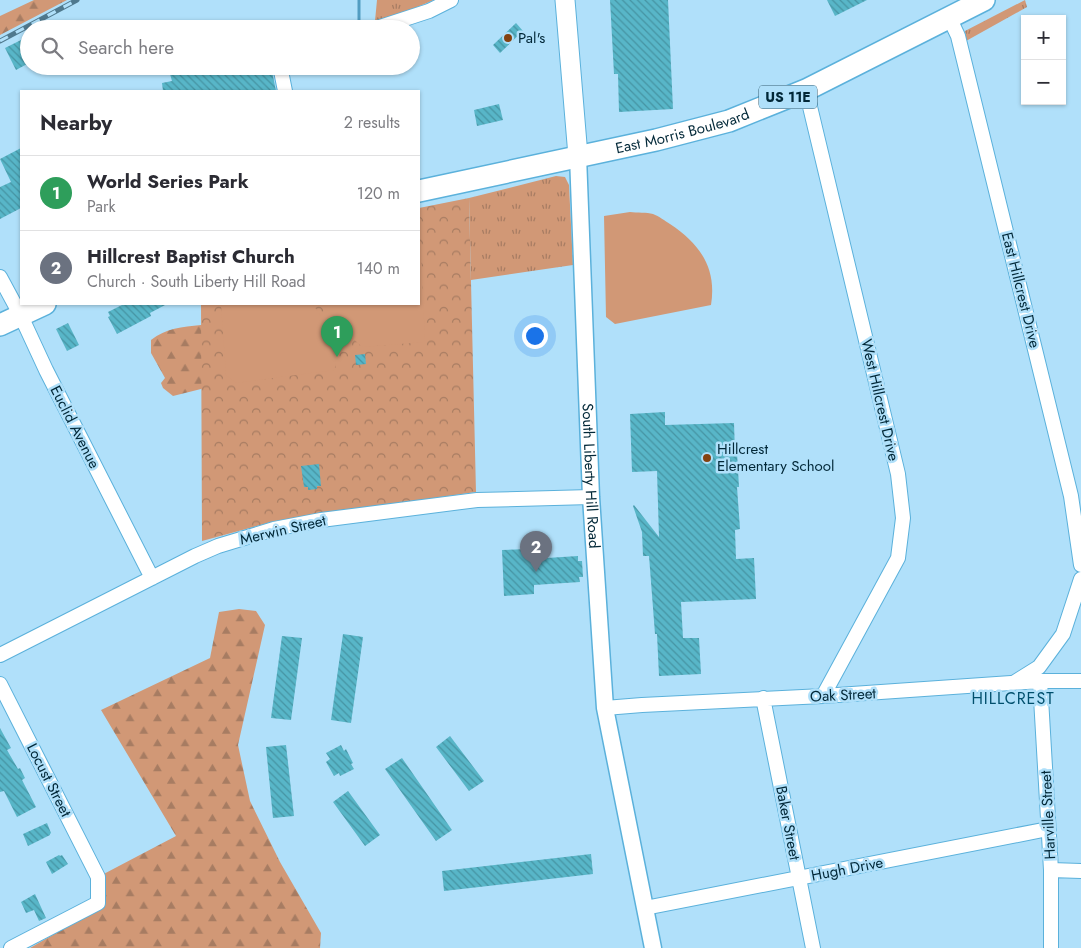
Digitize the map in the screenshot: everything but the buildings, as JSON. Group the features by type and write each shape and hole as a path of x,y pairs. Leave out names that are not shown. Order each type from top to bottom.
{"main road":[{"name":"East Morris Boulevard","path":"420,191 656,140 729,121 806,90 984,0"},
{"name":"South Liberty Hill Road","path":"563,3 578,156"},
{"path":"0,326 43,305"}],"street":[{"path":"402,20 429,11 450,0"},
{"name":"East Hillcrest Drive","path":"949,17 958,36 1071,496 1081,565"},
{"path":"282,75 285,90"},
{"name":"West Hillcrest Drive","path":"806,90 898,474 903,518 898,558 823,696"},
{"name":"South Liberty Hill Road","path":"578,156 591,496 605,708 653,948"},
{"name":"Euclid Avenue","path":"0,277 21,316 38,356 152,578"},
{"name":"Merwin Street","path":"0,655 218,546 284,527 378,512 477,500 591,496"},
{"path":"1015,683 1039,667 1063,634 1081,579"},
{"name":"Oak Street","path":"605,708 642,704 958,688 1040,681 1081,681"},
{"name":"Harville Street","path":"1040,681 1051,870 1051,948"},
{"name":"Locust Street","path":"0,684 98,877 98,903 12,948"},
{"name":"Baker Street","path":"763,698 813,948"},
{"name":"Hugh Drive","path":"645,908 1048,829"},
{"path":"1051,870 1081,870"}],"green space":[{"path":"34,0 67,0 29,20 20,20 20,25 0,35 0,16"},
{"path":"377,0 434,0 393,17 375,20"},
{"path":"1025,0 1027,7 966,41 965,31"},
{"path":"556,176 565,177 569,185 573,265 471,280 469,198"},
{"path":"469,198 476,492 275,521 202,541 201,305 420,305 420,208"},
{"path":"630,212 648,213 657,216 681,232 698,249 709,268 712,292 711,305 615,324 606,317 604,216"},
{"path":"420,249 425,342 362,347 343,329 324,305 420,305"},
{"path":"221,305 313,305 330,336 336,363 334,370 236,383 226,375"},
{"path":"209,326 216,383 173,396 163,388 161,383 165,378 151,353 151,340 181,327"},
{"path":"239,609 256,611 265,625 238,745 250,801 280,862 321,933 320,948 30,948 70,925 98,903 98,877 176,836 101,710 210,658 219,612"}],"waterway":[{"path":"359,0 359,20"}],"railway":[{"path":"39,20 77,0"},
{"path":"0,41 20,30"}],"place":[{"name":"Pal's","path":"508,38"},
{"name":"World Series Park","path":"337,357"},
{"name":"Hillcrest Elementary School","path":"707,458"},
{"name":"Hillcrest Baptist Church","path":"536,572"}],"district":[{"name":"HILLCREST","path":"1013,698"}]}
